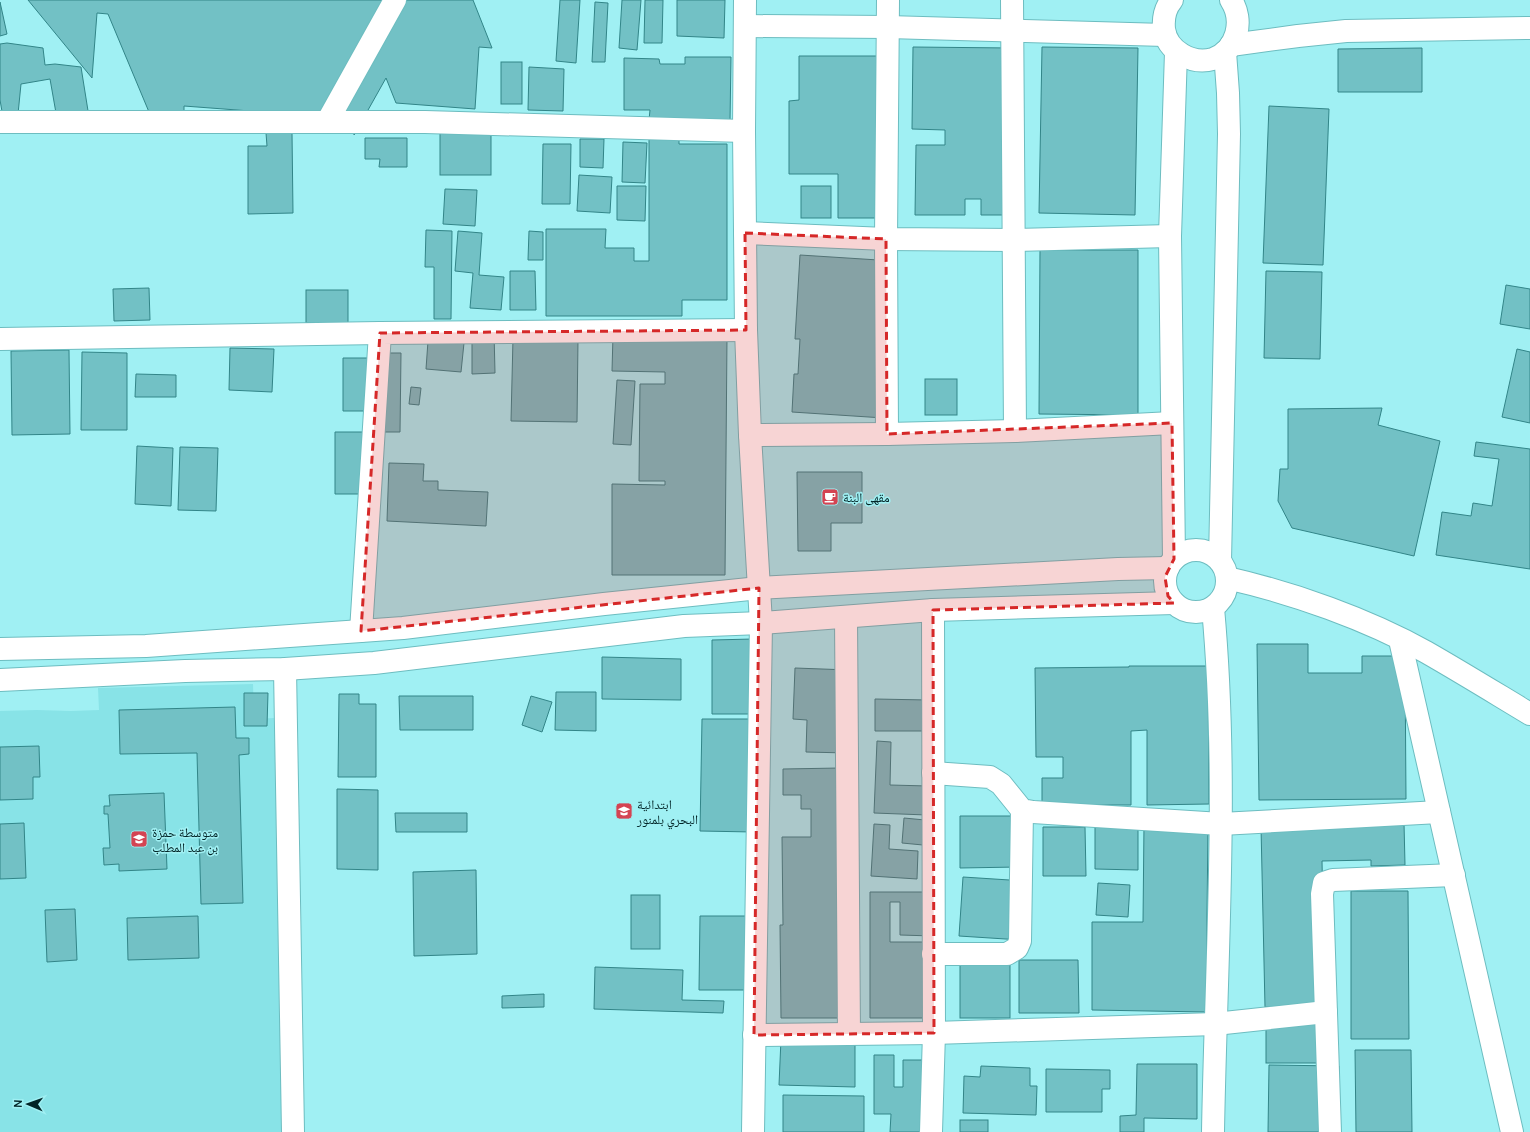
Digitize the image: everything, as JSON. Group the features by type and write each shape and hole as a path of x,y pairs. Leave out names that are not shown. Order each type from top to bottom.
{"street":[{"path":"327,122 395,0"},
{"path":"746,0 744,132 746,330 750,435 761,623 753,1132"},
{"path":"887,434 886,239 888,0"},
{"path":"1012,0 1015,431"},
{"path":"1172,0 1168,5 1163,19 1171,43 1171,564 1165,577 1168,596 1182,610 1193,612 1203,612 1213,608 1224,595 1227,587 1223,570 1229,134 1228,48"},
{"path":"745,26 1012,30 1171,43 1188,58 1200,60 1213,59 1228,48 1238,33 1238,19 1235,6 1231,0"},
{"path":"1228,48 1298,36 1346,31 1530,28"},
{"path":"0,122 425,122 744,132"},
{"path":"746,233 886,239 1014,240 1170,236"},
{"path":"0,339 380,332 746,330"},
{"path":"362,631 380,332"},
{"path":"750,435 1015,431 1172,423"},
{"path":"0,649 146,646 362,631 403,628 604,604 759,588 1118,569 1171,564 1185,552 1197,550 1210,553 1223,570 1267,588 1361,621 1400,640 1424,652 1530,714"},
{"path":"0,680 185,671 285,669 374,663 684,626 761,623 933,610 1174,603"},
{"path":"1213,608 1218,669 1221,824 1213,1132"},
{"path":"931,1132 934,1033 933,610"},
{"path":"846,616 849,1034"},
{"path":"1400,640 1512,1132"},
{"path":"285,669 293,1132"},
{"path":"933,773 990,777 1001,784 1022,810 1020,941 1017,948 1007,954 933,954"},
{"path":"1022,810 1033,812 1221,824 1439,812"},
{"path":"1330,1132 1322,894 1324,884 1333,880 1454,875"},
{"path":"754,1035 934,1033 1215,1024 1326,1012"}],"highlighted area":[{"path":"745,233 886,239 887,434 1172,423 1174,559 1165,577 1168,596 1174,603 933,610 934,1033 754,1035 759,588 361,631 380,333 746,330"}],"shaded area":[{"name":"متوسطة حمزة بن عبد المطلب","path":"253,684 254,719 274,718 282,959 280,977 282,1132 0,1132 0,711 99,710 98,688"}],"building":[{"path":"28,0 473,0 492,48 479,47 475,109 396,103 386,78 354,135 356,119 184,106 184,115 149,112 108,14 97,13 92,78"},
{"path":"560,0 580,0 576,63 556,61"},
{"path":"622,0 641,0 637,50 619,48"},
{"path":"645,0 663,0 662,43 644,43"},
{"path":"677,0 725,0 724,38 677,36"},
{"path":"0,2 7,34 0,36"},
{"path":"595,2 608,3 605,62 592,62"},
{"path":"7,43 43,48 45,65 55,64 81,67 89,117 56,113 50,79 21,84 18,114 3,117 0,100 0,44"},
{"path":"913,47 1011,48 1015,215 981,215 981,199 965,199 965,215 915,215 916,145 945,145 945,130 912,129"},
{"path":"1042,47 1138,48 1135,215 1039,213"},
{"path":"1422,48 1422,92 1338,92 1338,49"},
{"path":"799,56 888,56 889,218 838,218 838,174 789,174 789,101 799,100"},
{"path":"685,57 731,57 730,121 649,120 650,110 624,110 624,58 659,59 660,64 685,64"},
{"path":"501,62 522,62 522,104 501,104"},
{"path":"529,67 564,69 563,111 528,110"},
{"path":"1269,106 1329,109 1323,265 1263,263"},
{"path":"440,125 491,125 491,175 440,175"},
{"path":"679,131 679,144 727,144 727,300 682,300 682,316 546,316 546,229 606,229 605,248 634,248 634,261 649,261 649,132"},
{"path":"266,133 292,133 293,213 248,214 248,146 267,146"},
{"path":"365,138 407,138 407,167 379,167 380,159 365,159"},
{"path":"580,139 604,139 603,168 580,167"},
{"path":"623,142 647,143 645,183 622,182"},
{"path":"543,144 571,144 570,204 542,204"},
{"path":"579,175 612,177 610,213 577,211"},
{"path":"617,186 646,186 645,221 617,220"},
{"path":"801,186 831,186 831,218 801,218"},
{"path":"445,189 477,190 475,226 443,224"},
{"path":"426,230 452,231 451,319 434,319 434,267 425,267"},
{"path":"458,231 482,233 479,275 504,277 501,310 470,308 473,273 455,271"},
{"path":"529,231 543,232 543,260 528,260"},
{"path":"1040,250 1138,250 1138,415 1039,414"},
{"path":"800,255 894,261 884,418 792,412 794,374 798,374 800,339 795,339"},
{"path":"510,271 535,271 536,310 510,310"},
{"path":"1266,271 1322,272 1320,359 1264,358"},
{"path":"1506,285 1530,289 1530,329 1500,324"},
{"path":"149,288 150,320 114,321 113,289"},
{"path":"306,290 348,290 348,323 306,323"},
{"path":"472,332 494,332 495,373 472,374"},
{"path":"613,335 727,336 725,575 612,575 612,484 665,485 665,481 639,481 640,384 665,384 665,372 612,371"},
{"path":"513,338 578,339 577,422 511,421"},
{"path":"428,341 464,343 461,372 426,369"},
{"path":"230,348 274,349 272,392 229,390"},
{"path":"1517,349 1530,352 1530,423 1502,417"},
{"path":"69,350 70,434 12,435 11,351"},
{"path":"82,352 127,353 127,430 81,430"},
{"path":"388,353 401,353 400,432 383,432 383,411 343,411 343,358 388,358"},
{"path":"136,374 176,375 176,397 135,397"},
{"path":"925,379 957,379 957,415 925,415"},
{"path":"617,380 635,381 631,445 613,444"},
{"path":"411,387 421,388 419,405 409,404"},
{"path":"1382,408 1378,425 1440,441 1414,556 1292,528 1278,501 1280,469 1288,469 1288,409"},
{"path":"335,432 368,432 377,494 335,494"},
{"path":"1476,442 1530,449 1530,569 1436,555 1442,512 1471,516 1473,503 1492,506 1499,459 1474,456"},
{"path":"137,446 173,448 171,506 135,504"},
{"path":"180,447 218,448 216,511 178,510"},
{"path":"389,463 424,464 423,481 438,481 438,490 488,492 486,526 387,521"},
{"name":"مقهى البنة","path":"797,472 862,472 862,523 831,523 831,551 798,551"},
{"path":"753,639 754,714 712,714 712,640"},
{"path":"1257,644 1308,644 1308,673 1362,673 1362,656 1405,656 1406,799 1259,800"},
{"path":"602,657 681,659 681,700 602,699"},
{"path":"1208,666 1209,804 1147,805 1147,730 1131,731 1131,805 1042,805 1042,778 1063,778 1063,757 1036,757 1035,668"},
{"path":"795,668 849,670 847,753 806,752 807,720 793,719"},
{"path":"556,692 596,692 596,731 555,730"},
{"path":"244,693 268,693 267,726 244,726"},
{"path":"339,694 359,694 359,704 376,704 376,777 338,777"},
{"path":"399,696 473,696 473,730 400,730"},
{"path":"531,696 552,702 542,732 522,725"},
{"path":"875,699 928,700 928,731 875,731"},
{"path":"235,707 236,738 249,738 249,754 239,755 243,903 201,904 197,753 120,754 119,710"},
{"path":"702,719 755,719 753,832 700,831"},
{"path":"877,741 891,742 890,785 928,786 927,815 874,813"},
{"path":"39,746 40,777 33,777 33,799 0,800 0,747"},
{"path":"840,768 853,1018 781,1018 780,925 783,925 782,837 811,837 811,809 801,809 801,795 783,795 783,769"},
{"path":"337,789 378,790 378,870 337,869"},
{"path":"164,793 167,869 119,871 119,864 104,865 103,848 110,848 108,814 104,814 104,806 110,806 109,795"},
{"path":"395,813 467,813 467,832 396,832"},
{"path":"960,816 1018,816 1018,867 960,868"},
{"path":"904,818 925,820 923,845 902,843"},
{"path":"24,823 26,878 0,879 0,824"},
{"path":"1404,823 1405,865 1371,866 1371,860 1322,861 1325,1005 1265,1007 1261,827"},
{"path":"874,824 890,825 889,849 918,851 917,879 871,876"},
{"path":"1095,824 1138,825 1138,870 1095,869"},
{"path":"1144,824 1208,825 1206,1012 1092,1010 1092,922 1143,922"},
{"path":"1043,827 1085,827 1086,876 1043,876"},
{"path":"476,870 477,954 414,956 413,872"},
{"path":"963,877 1025,881 1021,940 959,936"},
{"path":"1098,883 1130,885 1128,917 1096,915"},
{"path":"1351,891 1408,891 1409,1039 1351,1039"},
{"path":"870,892 933,892 933,936 900,935 900,902 890,902 890,942 923,942 923,1018 870,1018"},
{"path":"631,895 660,895 660,949 631,949"},
{"path":"75,909 77,960 47,962 45,910"},
{"path":"198,916 199,958 128,960 127,918"},
{"path":"700,916 746,916 745,990 699,990"},
{"path":"1019,960 1078,960 1079,1013 1019,1013"},
{"path":"960,963 1010,963 1010,1018 960,1018"},
{"path":"595,967 683,970 682,1000 724,1001 723,1013 594,1009"},
{"path":"544,994 544,1007 502,1008 502,996"},
{"path":"1266,1021 1319,1021 1319,1063 1266,1063"},
{"path":"781,1039 855,1041 855,1087 779,1085"},
{"path":"1355,1050 1411,1050 1412,1132 1356,1132"},
{"path":"874,1055 894,1055 894,1087 903,1087 903,1060 931,1060 931,1132 890,1132 891,1114 874,1114"},
{"path":"1137,1064 1197,1064 1197,1119 1144,1118 1144,1132 1120,1132 1120,1116 1136,1115"},
{"path":"1269,1065 1339,1066 1339,1100 1334,1132 1268,1132"},
{"path":"981,1066 1030,1068 1030,1086 1037,1086 1036,1115 963,1113 964,1076 980,1077"},
{"path":"1046,1069 1110,1070 1110,1089 1102,1089 1102,1112 1046,1112"},
{"path":"783,1095 864,1096 864,1132 783,1132"},
{"path":"960,1120 988,1120 988,1132 960,1132"}],"place":[{"name":"مقهى البنة","path":"830,497"},
{"name":"ابتدائية البحري بلمنور","path":"624,811"},
{"name":"متوسطة حمزة بن عبد المطلب","path":"139,839"}]}
